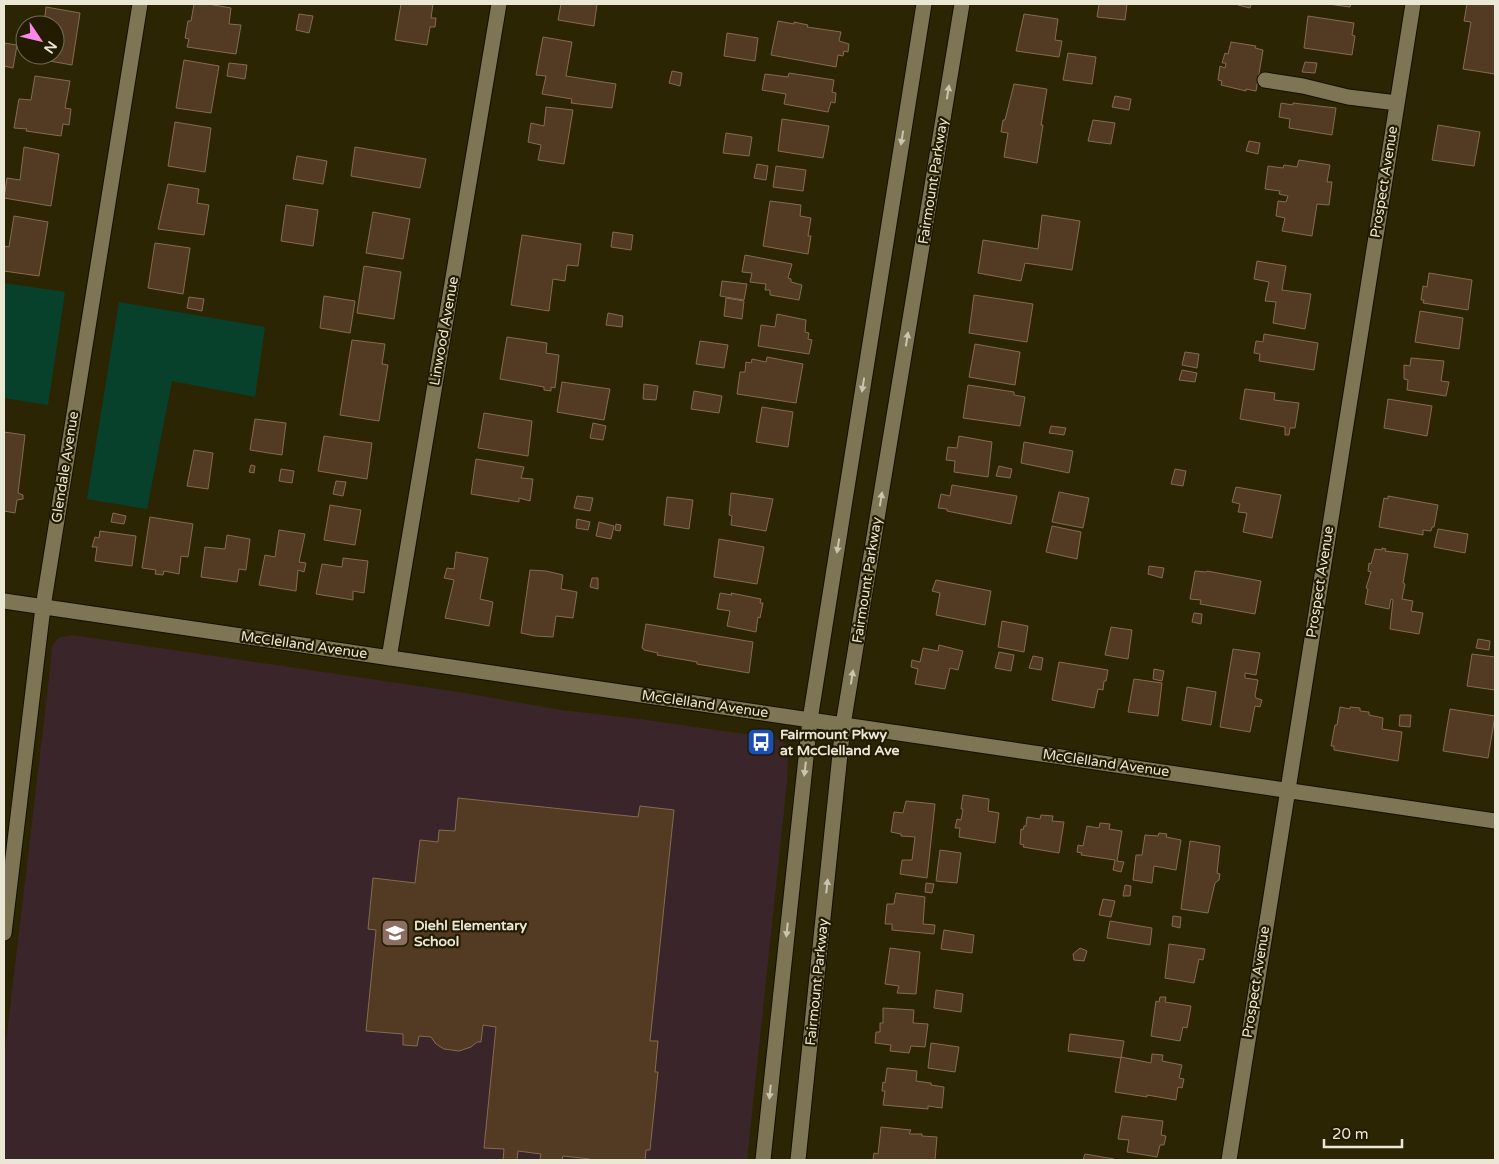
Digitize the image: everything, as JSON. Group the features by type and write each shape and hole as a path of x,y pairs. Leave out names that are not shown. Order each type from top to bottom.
{"street":[{"name":"Glendale Avenue","path":"4,933 43,607 140,4"},
{"name":"Linwood Avenue","path":"389,658 499,4"},
{"path":"763,1160 810,720 924,4"},
{"name":"Fairmount Parkway","path":"798,1160 843,725 962,4"},
{"name":"Prospect Avenue","path":"1228,1160 1413,4"},
{"path":"1265,80 1303,86 1348,97 1397,104"},
{"name":"McClelland Avenue","path":"4,601 1495,821"}],"shaded area":[{"name":"Diehl Elementary School","path":"72,635 465,693 561,710 758,736 777,739 785,744 788,752 787,782 747,1160 4,1160 4,1059 52,646 58,638"}],"green space":[{"path":"4,283 65,292 48,405 4,398"},
{"path":"119,302 265,327 255,397 172,381 147,509 87,499"}],"building":[{"path":"194,4 208,4 231,8 229,24 241,25 236,54 187,47 189,39 185,38"},
{"path":"401,4 433,4 431,18 436,18 435,27 430,27 427,45 395,40"},
{"path":"561,4 597,4 594,26 558,20"},
{"path":"1099,4 1127,4 1125,20 1097,17"},
{"path":"1238,4 1251,4 1250,8"},
{"path":"1328,4 1351,4 1350,7"},
{"path":"1467,4 1495,4 1495,74 1463,69 1471,22 1464,21"},
{"path":"46,7 80,13 72,65 65,64 65,15 45,15"},
{"path":"299,14 313,16 309,33 296,30"},
{"path":"1024,14 1058,19 1055,40 1062,41 1059,57 1016,51"},
{"path":"1308,16 1354,23 1352,35 1355,36 1352,55 1304,48"},
{"path":"778,21 794,24 794,22 808,25 807,27 841,32 839,41 849,44 848,52 844,51 843,56 838,55 836,67 771,55"},
{"path":"727,33 758,38 755,61 724,56"},
{"path":"543,37 572,42 566,76 616,84 612,108 571,103 572,99 542,94 546,76 536,75"},
{"path":"1231,42 1256,46 1255,48 1263,50 1256,91 1246,89 1246,91 1221,85 1222,81 1218,80 1220,66 1225,68 1226,63 1222,63 1225,53 1228,54"},
{"path":"4,43 15,45 13,68 4,66"},
{"path":"1068,53 1096,57 1092,84 1063,80"},
{"path":"184,60 219,66 211,113 176,108"},
{"path":"1305,62 1317,63 1315,73 1302,72"},
{"path":"229,63 247,65 245,79 227,76"},
{"path":"672,71 682,73 680,86 669,83"},
{"path":"789,73 834,80 832,92 836,93 835,103 831,102 828,112 784,104 786,94 762,90 765,74 788,77"},
{"path":"35,76 70,81 65,108 71,109 69,125 63,124 61,136 14,128 19,99 31,100"},
{"path":"1014,84 1047,89 1037,163 1004,157 1008,133 1001,132"},
{"path":"1115,96 1131,99 1129,110 1112,107"},
{"path":"1281,103 1336,108 1332,135 1289,128 1290,119 1279,117"},
{"path":"546,107 573,110 564,164 538,160 541,145 528,142 531,123 544,126"},
{"path":"782,119 829,126 823,158 778,151"},
{"path":"1093,120 1115,123 1111,144 1088,141"},
{"path":"175,122 211,128 205,172 168,166"},
{"path":"1438,125 1480,132 1474,166 1432,160"},
{"path":"726,133 752,137 749,156 723,153"},
{"path":"1249,141 1260,143 1258,154 1246,151"},
{"path":"24,147 59,154 51,206 4,198 7,178 20,180"},
{"path":"355,147 426,159 420,188 351,176"},
{"path":"297,156 327,161 323,184 293,179"},
{"path":"1299,160 1330,165 1327,182 1332,182 1329,205 1317,204 1312,236 1282,231 1285,218 1276,216 1278,201 1286,202 1288,196 1279,194 1280,191 1265,189 1268,166 1283,168 1284,165 1297,167"},
{"path":"757,164 768,166 766,180 754,178"},
{"path":"776,166 806,170 803,191 773,187"},
{"path":"168,184 199,189 197,203 209,205 204,235 158,229"},
{"path":"770,201 801,205 800,216 811,218 808,254 763,246"},
{"path":"286,205 318,210 313,246 281,241"},
{"path":"373,212 410,219 403,259 366,253"},
{"path":"1042,215 1080,221 1072,270 1025,263 1021,281 978,273 983,240 1038,249"},
{"path":"14,216 48,222 39,276 4,271 4,246 9,247"},
{"path":"613,232 633,235 631,250 611,247"},
{"path":"522,235 581,244 578,266 567,265 565,281 553,279 549,311 511,305"},
{"path":"155,243 190,248 183,294 148,288"},
{"path":"745,255 792,264 788,278 791,279 791,282 802,285 799,300 770,295 770,290 765,290 766,284 750,282 752,273 742,272"},
{"path":"1257,261 1286,266 1282,290 1311,294 1305,329 1273,323 1276,302 1265,301 1269,282 1254,279"},
{"path":"364,266 401,272 394,319 357,313"},
{"path":"1429,273 1472,280 1468,310 1423,303 1424,300 1421,300 1423,286 1427,287"},
{"path":"722,281 747,284 744,300 720,296"},
{"path":"974,295 1033,304 1027,342 969,333"},
{"path":"324,296 355,301 350,333 320,328"},
{"path":"189,297 204,299 202,311 187,308"},
{"path":"726,298 744,301 742,319 724,316"},
{"path":"1420,311 1463,318 1459,349 1415,342"},
{"path":"608,313 623,316 622,327 606,325"},
{"path":"777,314 806,320 805,332 809,333 808,339 812,340 809,354 758,346 761,325 775,327"},
{"path":"1264,334 1318,343 1314,370 1259,361 1260,354 1254,353 1256,341 1263,342"},
{"path":"507,337 547,343 546,353 559,355 555,388 551,387 551,391 544,390 544,387 500,379"},
{"path":"352,340 385,344 382,364 388,365 379,421 340,415"},
{"path":"700,341 728,345 724,368 696,364"},
{"path":"975,344 1020,352 1015,385 969,377"},
{"path":"1185,352 1199,354 1197,368 1182,365"},
{"path":"767,357 803,364 796,403 737,394 740,372 745,372 746,362 751,363 752,359 766,362"},
{"path":"1411,358 1444,361 1441,381 1449,382 1446,396 1407,390 1408,380 1404,379 1404,365 1410,366"},
{"path":"1182,370 1197,373 1195,382 1179,380"},
{"path":"562,382 610,389 604,420 557,412"},
{"path":"644,384 658,386 656,400 643,399"},
{"path":"968,385 1014,392 1014,395 1025,397 1020,426 963,418"},
{"path":"1245,389 1275,393 1274,400 1299,403 1295,428 1290,428 1289,435 1285,435 1285,427 1240,419"},
{"path":"694,391 722,396 719,413 691,409"},
{"path":"1388,399 1432,406 1427,436 1384,428"},
{"path":"762,407 793,412 788,447 756,442"},
{"path":"484,413 532,421 528,456 478,448"},
{"path":"255,419 286,423 282,455 250,450"},
{"path":"593,423 606,426 603,440 590,438"},
{"path":"1051,426 1066,428 1064,435 1049,433"},
{"path":"4,432 25,435 18,493 23,495 23,499 17,500 15,513 4,511"},
{"path":"324,436 372,443 367,479 318,471"},
{"path":"959,436 992,442 988,477 954,472 955,461 946,460 948,447 957,448"},
{"path":"1024,442 1073,451 1069,473 1021,463"},
{"path":"194,450 213,453 208,489 187,486"},
{"path":"476,459 524,467 521,478 533,479 530,501 519,498 519,502 471,494"},
{"path":"251,465 255,466 254,473 249,472"},
{"path":"999,466 1012,469 1010,478 996,476"},
{"path":"281,469 294,471 292,483 279,481"},
{"path":"1175,469 1186,471 1183,486 1171,484"},
{"path":"336,481 346,482 343,496 333,494"},
{"path":"952,485 1017,496 1011,524 938,508 941,494 950,496"},
{"path":"1236,487 1281,495 1272,538 1243,532 1247,513 1238,512 1240,504 1232,502"},
{"path":"1059,492 1089,498 1083,528 1052,522"},
{"path":"731,493 773,499 766,531 731,525 732,516 729,515"},
{"path":"577,496 593,498 590,511 574,508"},
{"path":"1388,496 1438,505 1434,527 1432,527 1431,531 1423,530 1423,535 1379,527 1384,498 1388,499"},
{"path":"667,497 693,500 689,529 664,525"},
{"path":"330,505 361,510 355,545 324,540"},
{"path":"113,513 126,516 124,524 111,522"},
{"path":"150,517 193,524 188,557 181,556 179,574 164,571 163,575 155,574 156,570 142,568"},
{"path":"577,519 590,522 588,530 576,528"},
{"path":"599,522 614,526 611,539 596,536"},
{"path":"616,524 621,525 620,531 615,530"},
{"path":"1052,526 1081,532 1077,559 1046,552"},
{"path":"1438,529 1468,534 1465,553 1434,547"},
{"path":"279,530 305,534 299,562 306,563 304,572 298,570 296,591 259,585 265,555 275,557"},
{"path":"100,531 136,536 132,566 95,561 97,547 92,547 95,537 99,538"},
{"path":"227,535 250,539 246,570 239,569 237,582 201,577 205,547 225,549"},
{"path":"719,539 764,547 757,584 714,577"},
{"path":"1382,548 1386,549 1385,551 1408,554 1402,599 1413,601 1411,611 1423,613 1419,634 1390,629 1393,600 1391,599 1389,609 1365,604 1368,589 1366,588 1371,572 1368,571 1369,563 1371,564 1375,549 1382,550"},
{"path":"456,552 488,558 480,599 493,602 489,626 445,618 454,580 444,578 447,568 454,569"},
{"path":"343,558 368,561 364,593 353,591 353,600 316,594 322,564 342,567"},
{"path":"1149,566 1164,568 1162,578 1148,574"},
{"path":"530,570 563,575 561,589 577,592 573,618 556,616 553,637 521,633"},
{"path":"1195,571 1207,571 1261,581 1255,614 1200,604 1201,600 1190,599"},
{"path":"592,578 598,578 598,589 590,587"},
{"path":"936,580 991,591 985,625 936,615 940,593 932,591"},
{"path":"720,593 732,595 731,593 761,599 760,603 763,603 760,618 758,617 756,632 727,626 730,611 717,609"},
{"path":"1194,613 1202,614 1201,624 1192,622"},
{"path":"1002,621 1028,626 1024,652 998,647"},
{"path":"646,624 753,642 749,673 697,664 697,662 657,655 658,653 644,650 642,648"},
{"path":"1111,627 1132,630 1128,659 1105,655"},
{"path":"1478,639 1490,641 1489,650 1476,648"},
{"path":"939,645 963,651 958,670 950,668 945,689 915,684 918,669 911,667 912,660 920,662 923,648 938,651"},
{"path":"1233,649 1260,653 1256,675 1245,673 1245,678 1258,680 1255,696 1262,700 1260,707 1255,706 1250,732 1220,727"},
{"path":"999,652 1014,655 1011,671 995,668"},
{"path":"1472,654 1495,657 1495,690 1467,686"},
{"path":"1033,656 1043,658 1041,670 1029,668"},
{"path":"1059,662 1108,670 1103,690 1098,689 1094,708 1052,700"},
{"path":"1154,669 1164,671 1162,681 1153,679"},
{"path":"1134,679 1162,683 1158,716 1128,712"},
{"path":"1187,687 1216,692 1211,725 1182,720"},
{"path":"1340,707 1360,708 1360,711 1369,712 1369,715 1383,718 1382,729 1402,732 1398,761 1334,750 1334,746 1331,746"},
{"path":"1450,709 1495,716 1488,758 1443,751"},
{"path":"1400,715 1411,715 1410,727 1399,726"},
{"path":"963,795 989,799 988,811 999,813 995,843 959,837 960,828 955,828 957,819 961,820"},
{"path":"458,798 638,817 640,806 674,810 650,1041 658,1041 655,1072 658,1072 650,1150 646,1150 645,1160 590,1160 563,1156 562,1160 540,1160 541,1154 518,1151 517,1160 503,1160 504,1149 484,1148 496,1027 483,1025 481,1042 477,1042 471,1047 459,1051 444,1049 436,1044 431,1037 419,1036 417,1046 403,1045 403,1034 366,1031 376,930 368,929 373,878 415,883 420,840 438,842 439,830 455,831"},
{"path":"906,801 935,804 927,878 900,874 902,860 912,860 915,837 901,836 901,834 891,832 894,812 903,813"},
{"path":"1041,815 1053,816 1052,821 1064,822 1059,853 1023,847 1024,845 1020,844 1021,829 1023,830 1024,826 1026,826 1027,817 1040,819"},
{"path":"1100,823 1110,824 1109,829 1122,831 1117,861 1124,862 1121,872 1113,870 1115,860 1081,855 1082,853 1077,852 1078,845 1083,846 1087,826 1099,828"},
{"path":"1159,833 1167,834 1166,837 1181,840 1176,870 1154,866 1152,883 1133,880 1136,855 1142,855 1145,835 1158,836"},
{"path":"1190,841 1220,846 1217,873 1220,874 1219,880 1215,883 1208,913 1181,909"},
{"path":"940,850 961,853 957,883 936,881"},
{"path":"926,883 934,884 932,893 925,892"},
{"path":"1125,885 1131,886 1130,896 1123,896"},
{"path":"896,893 925,897 923,924 935,925 934,934 892,930 892,924 885,924 887,904 894,904"},
{"path":"1103,899 1115,901 1111,917 1099,915"},
{"path":"1173,916 1181,917 1180,928 1172,926"},
{"path":"1110,921 1152,928 1150,945 1107,938"},
{"path":"944,930 974,935 972,953 941,949"},
{"path":"1169,944 1205,949 1203,960 1199,959 1194,983 1165,978"},
{"path":"890,948 920,952 916,994 897,993 899,986 885,984"},
{"path":"1080,948 1087,951 1084,961 1074,960 1073,954"},
{"path":"936,990 963,994 961,1012 934,1008"},
{"path":"1160,997 1166,997 1165,1002 1191,1006 1187,1028 1183,1027 1180,1041 1151,1036 1156,1001 1159,1002"},
{"path":"883,1008 914,1010 913,1023 928,1024 925,1047 911,1046 909,1053 890,1051 891,1045 875,1043 876,1032 880,1032 880,1023 883,1023"},
{"path":"1070,1034 1124,1041 1121,1058 1068,1051"},
{"path":"931,1043 959,1047 955,1072 928,1068"},
{"path":"1152,1054 1163,1055 1162,1061 1182,1065 1179,1078 1184,1079 1182,1088 1178,1087 1176,1100 1115,1092 1121,1057 1151,1063"},
{"path":"887,1068 917,1071 916,1081 944,1087 942,1108 928,1106 928,1109 883,1105 885,1091 882,1091"},
{"path":"1122,1116 1163,1121 1161,1135 1166,1136 1164,1145 1160,1145 1157,1157 1127,1152 1129,1140 1118,1139"},
{"path":"881,1127 911,1130 909,1134 937,1137 935,1160 873,1160 874,1153 878,1154"},
{"path":"1085,1154 1114,1159 1083,1160"}],"place":[{"name":"Fairmount Pkwy at McClelland Ave","path":"761,742"},
{"name":"Diehl Elementary School","path":"395,933"}]}
